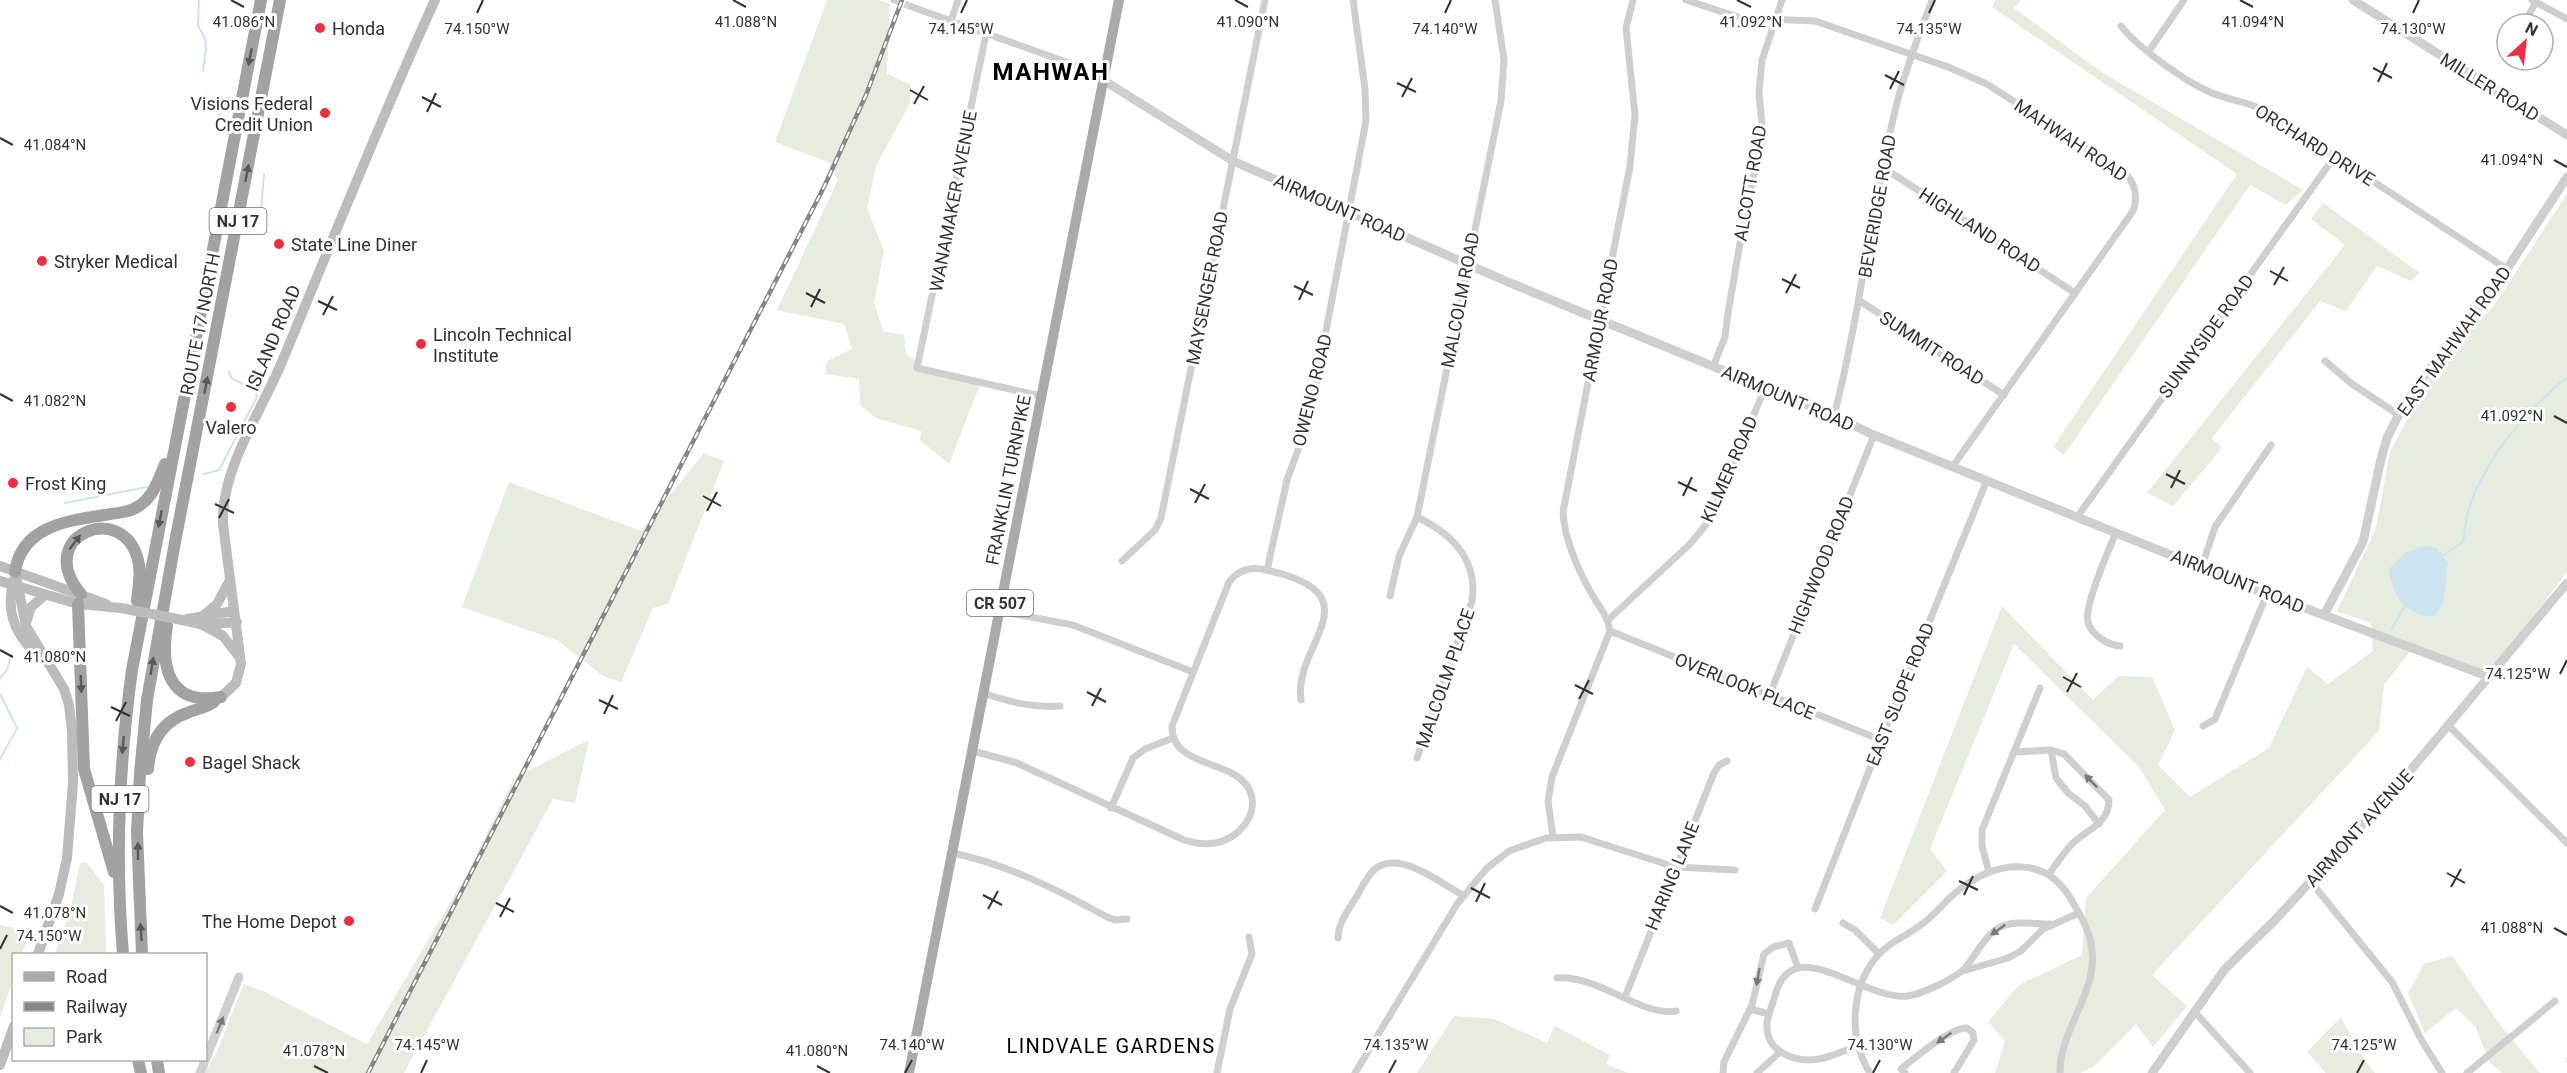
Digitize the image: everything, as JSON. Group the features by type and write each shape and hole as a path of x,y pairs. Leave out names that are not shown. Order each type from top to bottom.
{"highway":[{"name":"NJ 17","path":"123,953 120,891 122,768 136,645 261,0"},
{"name":"ROUTE 17 NORTH","path":"175,542 280,0"},
{"path":"15,572 26,546 44,528 128,511 144,503 156,487 175,441"},
{"path":"120,891 84,769 80,599 66,567 68,552 79,535 93,529 108,528 123,536 135,550 140,566 136,645"},
{"name":"NJ 17","path":"142,953 138,860 139,786 147,700 175,542"},
{"path":"175,542 171,601 165,643 169,675 178,689 190,697 203,700 221,697"},
{"path":"139,786 147,782 152,747 165,726 179,716 210,705 221,697"}],"main road":[{"name":"ISLAND ROAD","path":"221,697 236,683 241,660 223,524 228,482 271,388 408,58 435,0"},
{"name":"FRANKLIN TURNPIKE","path":"909,1073 1119,0"},
{"path":"0,566 80,599"},
{"path":"15,572 15,586 26,626 61,684 69,705 73,751 70,841 63,877 38,953"},
{"path":"203,621 220,601 230,580"},
{"path":"0,581 45,595 80,599 182,620 203,621 236,617"},
{"path":"15,586 9,600 16,628 31,649 51,669"},
{"path":"26,626 31,607 45,595"},
{"path":"203,621 223,636 241,660"},
{"path":"0,1065 12,1032"}],"street":[{"path":"951,21 958,0"},
{"name":"MAYSENGER ROAD","path":"1122,561 1155,530 1161,518 1265,0"},
{"name":"OWENO ROAD","path":"1268,570 1287,480 1309,417 1366,121 1367,106 1353,0"},
{"name":"MALCOLM ROAD","path":"1390,596 1399,556 1417,517 1503,82 1502,38 1496,0"},
{"name":"ARMOUR ROAD","path":"1610,631 1608,620 1568,542 1563,512 1633,144 1635,115 1626,28 1633,0"},
{"name":"MAHWAH ROAD","path":"1686,0 1741,18 1815,21 1948,67 1987,84 2130,178 2136,198 2133,211 1953,466"},
{"name":"ALCOTT ROAD","path":"1713,366 1728,328 1728,313 1745,214 1763,134 1760,77 1774,20 1782,0"},
{"name":"BEVERIDGE ROAD","path":"1834,416 1847,365 1899,97 1911,54 1932,0"},
{"path":"2149,51 2184,0"},
{"name":"MILLER ROAD","path":"2353,0 2567,135"},
{"path":"2534,1 2567,20"},
{"path":"912,7 1069,63 1104,80"},
{"name":"ORCHARD DRIVE","path":"2121,26 2149,51 2198,86 2211,93 2257,106 2507,269"},
{"name":"WANAMAKER AVENUE","path":"986,33 917,368 1041,396"},
{"name":"AIRMOUNT ROAD","path":"1104,80 1233,161 1467,264 1834,416 1874,435 2267,594 2490,677"},
{"name":"SUNNYSIDE ROAD","path":"2078,516 2335,156"},
{"name":"HIGHLAND ROAD","path":"1884,168 2076,293"},
{"name":"EAST MAHWAH ROAD","path":"2324,615 2364,542 2387,438 2399,415 2420,381 2507,269 2567,177"},
{"name":"SUMMIT ROAD","path":"1860,301 2004,395"},
{"path":"2325,361 2352,384 2399,415"},
{"name":"KILMER ROAD","path":"1608,620 1690,544 1709,521 1765,388"},
{"name":"HIGHWOOD ROAD","path":"1768,696 1874,435"},
{"path":"2202,566 2219,521 2271,445"},
{"name":"EAST SLOPE ROAD","path":"1815,909 1987,480"},
{"name":"MALCOLM PLACE","path":"1417,517 1441,530 1463,551 1472,571 1474,591 1417,758"},
{"path":"2116,532 2087,610 2088,624 2101,639 2112,645 2120,646"},
{"path":"972,751 1017,763 1111,808 1194,843 1224,841 1245,825 1252,803 1245,783 1233,774 1202,762 1181,750 1173,738 1174,720 1229,582 1239,572 1246,569 1268,570 1308,585 1315,590 1323,603 1323,625 1302,677 1301,700"},
{"name":"AIRMONT AVENUE","path":"2152,1073 2224,970 2311,882 2449,726 2567,583"},
{"path":"2203,726 2215,719 2267,594"},
{"path":"999,611 1073,625 1193,672"},
{"path":"1552,837 1548,801 1552,777 1610,631"},
{"name":"OVERLOOK PLACE","path":"1610,631 1881,740"},
{"path":"1989,872 1982,846 1983,830 2040,688"},
{"path":"983,693 1013,703 1042,707 1060,706"},
{"path":"2449,726 2567,843"},
{"path":"1111,808 1133,758 1145,749 1173,738"},
{"path":"2014,752 2029,753 2051,750 2064,754 2109,800 2109,808 2099,824 2072,844 2049,874"},
{"path":"2051,750 2055,774 2061,785 2085,806 2099,824"},
{"name":"HARING LANE","path":"1625,997 1714,773 1719,765 1727,761"},
{"path":"1355,1073 1477,878 1497,859 1519,846 1552,837 1593,839 1675,867 1736,870"},
{"path":"953,853 992,862 1045,884 1115,920 1127,919"},
{"path":"1338,938 1340,926 1368,877 1378,866 1385,863 1406,864 1464,896"},
{"path":"1870,1073 1858,1046 1854,1015 1863,985 1880,954 1926,921 1957,891 1989,872 2028,867 2049,874 2064,887 2079,913 2090,940 2091,973 2062,1053 2060,1073"},
{"path":"2311,882 2392,982 2422,1041 2442,1073"},
{"path":"1963,971 1993,932 2000,927 2016,924 2050,924 2079,913"},
{"path":"1843,923 1855,930 1880,954"},
{"path":"1858,1046 1811,1060 1780,1052 1768,1037 1767,1024 1779,985 1785,975 1798,968 1826,972 1886,995 1909,996 1920,993 1963,971 2008,958 2021,951 2050,924"},
{"path":"1217,1073 1230,1009 1252,954 1249,937"},
{"path":"1723,1073 1724,1062 1750,1009 1761,959 1768,950 1790,943 1798,968"},
{"path":"207,1056 239,977"},
{"path":"1557,978 1568,977 1587,981 1662,1012 1676,1011"},
{"path":"2467,1073 2555,1001"},
{"path":"1750,1009 1769,1014"},
{"path":"2194,1011 2250,1073"},
{"path":"1901,1072 1954,1031 1967,1028 1975,1038 1954,1073"},
{"path":"1757,1073 1780,1052"}],"green space":[{"path":"827,0 878,0 890,4 887,74 911,85 910,103 876,166 867,208 884,251 874,303 883,331 904,335 906,354 926,368 981,382 949,464 920,440 921,431 876,418 860,405 859,379 825,374 827,361 852,349 844,324 777,310 838,180 828,162 775,142"},
{"path":"1996,0 2021,0 2014,8 2103,73 2303,190 2286,205 2250,185 2064,455 2053,447 2237,174 1992,7"},
{"path":"2567,194 2567,572 2491,673 2415,645 2384,685 2379,731 2152,975 2187,1006 2153,1047 2136,1024 2093,1067 2080,1073 1995,1073 2005,1041 1988,1022 2019,985 2082,955 2086,898 2165,810 2139,767 2014,644 1930,849 1947,871 1893,925 1880,918 2002,606 2093,700 2118,676 2152,677 2175,730 2158,765 2190,797 2269,748 2307,667 2328,684 2373,651 2371,623 2337,611 2376,528 2390,452 2436,363 2493,307"},
{"path":"2323,203 2420,273 2411,281 2377,266 2346,311 2320,301 2212,438 2222,448 2173,506 2147,493 2345,245 2311,219"},
{"path":"704,453 724,461 668,604 653,608 621,682 603,676 559,641 462,607 509,482 641,531"},
{"path":"589,740 575,803 553,799 404,1073 204,1073 216,1054 244,984 265,992 367,1044 467,874 514,778"},
{"path":"86,862 104,885 106,953 55,953 70,910 80,864"},
{"path":"0,925 30,931 22,953 12,953 12,982 0,1018"},
{"path":"2452,956 2504,1030 2540,1073 2502,1073 2490,1063 2475,1026 2456,1008 2425,1033 2408,993 2424,964"},
{"path":"1454,1016 1494,1019 1547,1043 1555,1026 1610,1055 1606,1064 1628,1073 1417,1073"},
{"path":"2341,1017 2364,1059 2375,1073 2326,1073 2307,1052"}],"water":[{"path":"2424,546 2437,548 2448,563 2443,603 2434,616 2415,613 2402,603 2393,587 2389,569 2405,553"}],"waterway":[{"path":"199,0 198,25 205,39 206,48 203,71"},
{"path":"206,95 221,115"},
{"path":"261,212 264,174"},
{"path":"204,474 219,470 257,397 255,390 231,378 229,371"},
{"path":"2442,556 2463,542 2470,505 2487,468 2498,451 2523,419 2567,377"},
{"path":"65,503 147,487"},
{"path":"2391,630 2405,606"},
{"path":"0,678 7,670 11,655"},
{"path":"0,694 17,728 0,759"}],"tunnel":[{"path":"895,0 912,7"}],"railway":[{"path":"368,1073 824,187 866,95 902,0"}],"place":[{"name":"Honda","path":"320,28"},
{"name":"Visions Federal Credit Union","path":"325,113"},
{"name":"State Line Diner","path":"279,244"},
{"name":"Stryker Medical","path":"42,261"},
{"name":"Lincoln Technical Institute","path":"421,344"},
{"name":"Valero","path":"231,407"},
{"name":"Frost King","path":"13,483"},
{"name":"Bagel Shack","path":"190,762"},
{"name":"The Home Depot","path":"349,921"}],"district":[{"name":"MAHWAH","path":"1051,72"},
{"name":"LINDVALE GARDENS","path":"1111,1046"}]}
